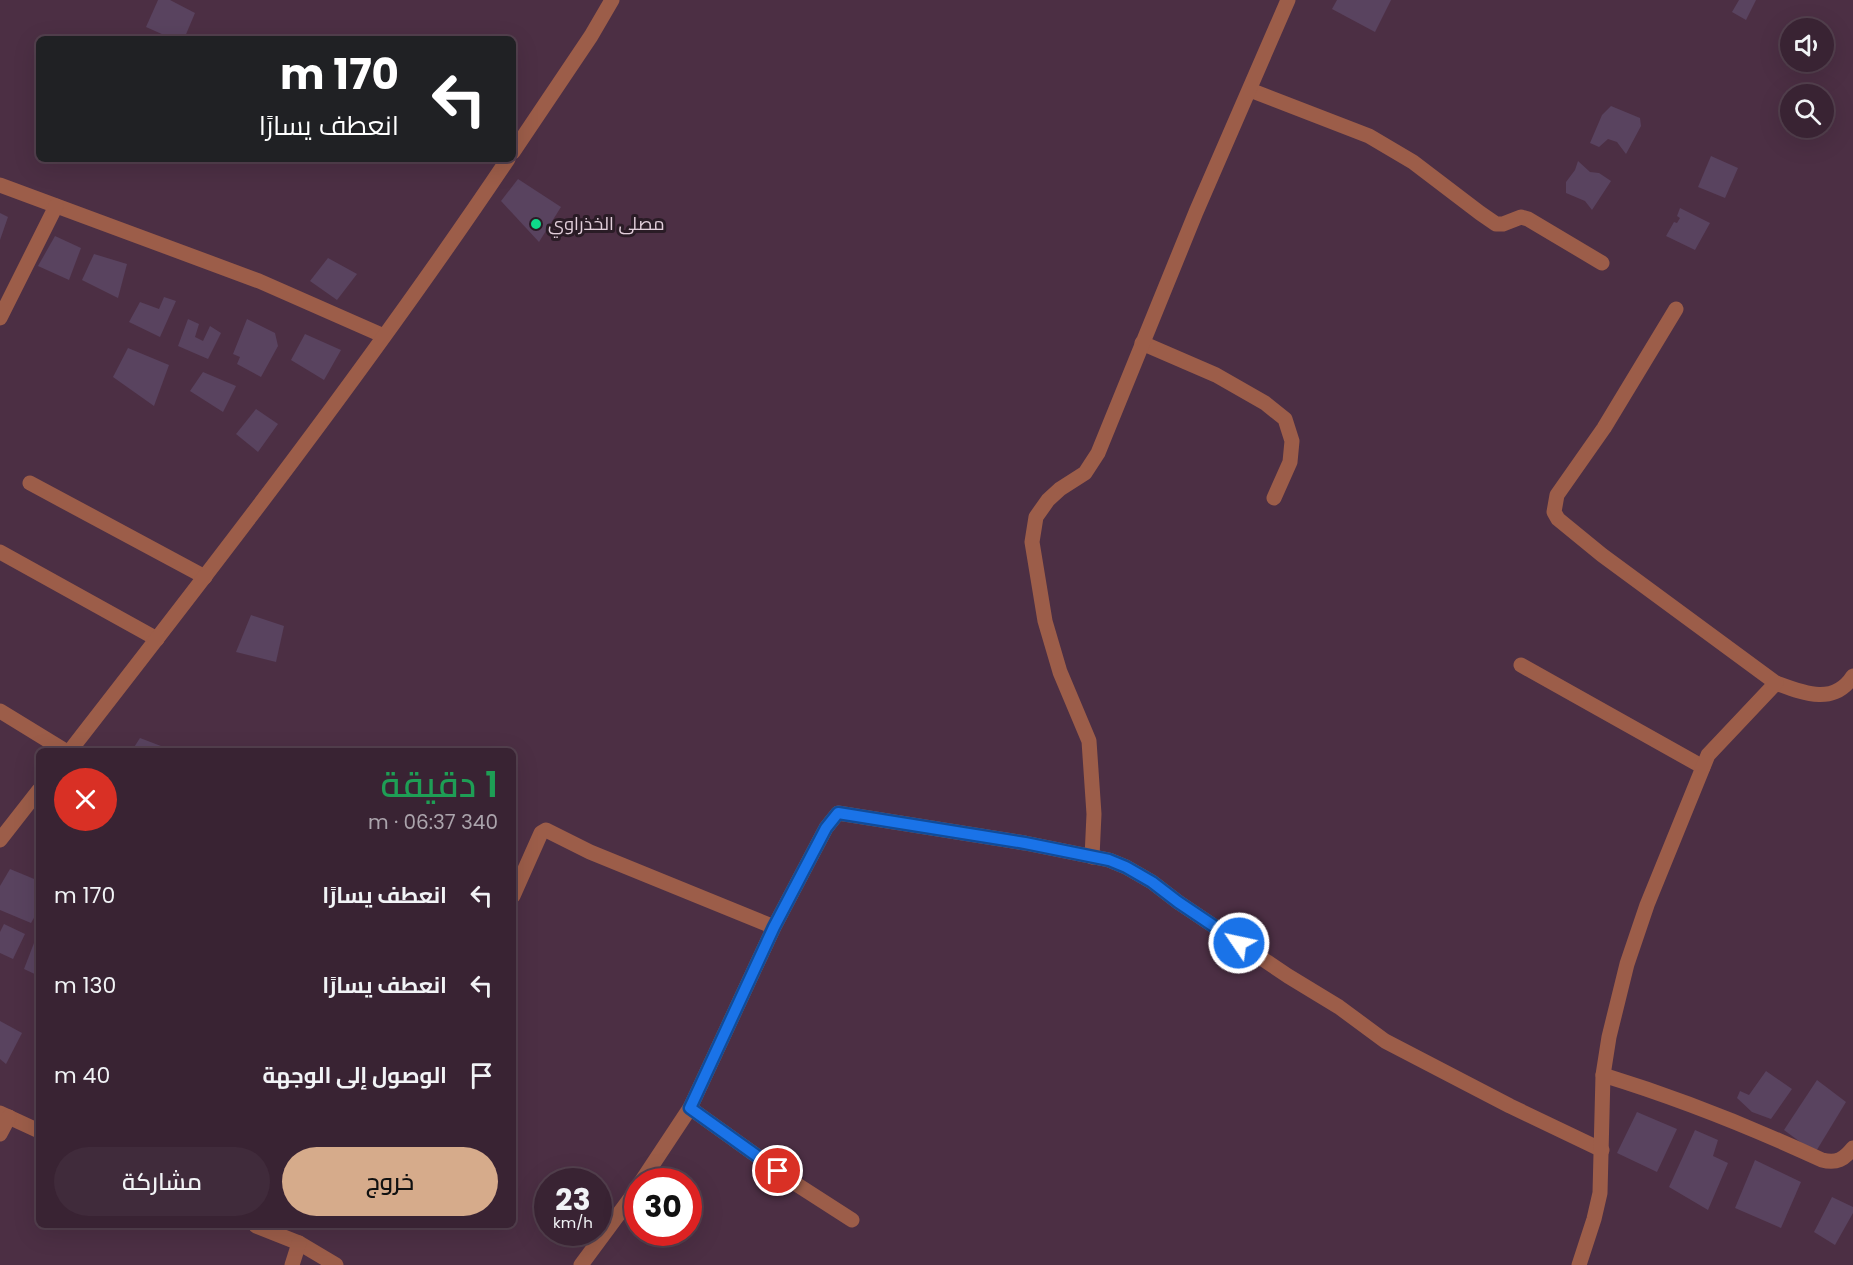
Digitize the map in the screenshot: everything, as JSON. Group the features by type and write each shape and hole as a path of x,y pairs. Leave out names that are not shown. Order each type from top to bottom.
{"street":[{"path":"516,148 591,36 612,0"},
{"path":"1092,857 1094,814 1089,741 1060,672 1045,621 1032,542 1035,518 1048,500 1060,489 1085,473 1095,459 1196,212 1288,0"},
{"path":"1250,90 1369,136 1413,162 1496,224 1503,224 1521,217 1528,219 1602,263"},
{"path":"71,748 205,577 354,380 506,162"},
{"path":"0,185 259,281 384,336"},
{"path":"0,318 56,206"},
{"path":"1676,309 1604,429 1557,495 1554,512 1558,519 1602,555 1776,683 1796,690 1831,695 1842,690 1853,676"},
{"path":"1142,343 1216,375 1265,402 1285,419 1292,441 1290,462 1274,498"},
{"path":"30,483 205,577"},
{"path":"0,552 156,639"},
{"path":"1521,665 1703,767"},
{"path":"1579,1265 1600,1192 1603,1075 1631,954 1660,871 1708,755 1776,683"},
{"path":"0,711 61,748"},
{"path":"0,840 36,794"},
{"path":"650,1168 690,1108 774,927 826,828 838,813 1025,843 1109,860 1138,873 1256,955 1339,1007 1385,1041 1602,1150"},
{"path":"516,889 541,833 546,830 590,852 774,927"},
{"path":"1603,1075 1637,1085 1731,1120 1822,1160 1830,1162 1840,1160 1846,1157 1853,1148"},
{"path":"690,1108 796,1184 852,1220"},
{"path":"0,1134 4,1115 36,1130"},
{"path":"581,1265 624,1207"},
{"path":"261,1228 299,1243 336,1265"},
{"path":"292,1265 299,1243"}],"building":[{"path":"158,0 170,0 195,13 185,36 166,36 146,27"},
{"path":"1337,0 1391,0 1375,32 1332,9"},
{"path":"1739,0 1756,0 1746,20 1732,12"},
{"path":"1611,106 1640,118 1641,126 1626,154 1617,142 1608,139 1599,147 1590,143 1602,115"},
{"path":"1711,156 1738,168 1725,198 1698,187"},
{"path":"1578,161 1590,172 1599,173 1611,181 1592,210 1585,201 1566,193 1566,182 1575,170"},
{"name":"مصلى الخذراوي","path":"518,179 561,207 539,242 501,201"},
{"path":"1680,208 1710,223 1695,250 1666,236 1674,222 1677,223 1680,218 1677,216"},
{"path":"0,213 8,217 0,240"},
{"path":"55,236 81,248 69,280 38,266"},
{"path":"94,254 127,264 118,298 82,280"},
{"path":"328,258 357,274 337,300 310,281"},
{"path":"164,297 176,301 160,337 129,322 140,302 159,309"},
{"path":"188,319 199,324 195,337 203,341 210,326 221,333 208,359 178,346"},
{"path":"247,319 275,333 278,346 261,377 237,364 240,357 233,354"},
{"path":"305,334 341,350 324,380 291,360"},
{"path":"128,348 169,365 154,406 113,377"},
{"path":"203,372 236,386 223,412 190,391"},
{"path":"256,409 278,424 258,452 236,434"},
{"path":"251,615 284,626 276,662 236,652"},
{"path":"140,738 166,748 134,748"},
{"path":"10,869 36,880 36,914 31,923 0,910 0,886"},
{"path":"4,924 25,934 13,959 0,953 0,932"},
{"path":"36,938 36,975 24,969"},
{"path":"0,1021 22,1033 6,1064 0,1059"},
{"path":"1766,1071 1792,1089 1771,1119 1752,1112 1737,1098 1740,1091 1749,1095"},
{"path":"1817,1080 1846,1102 1815,1153 1784,1130"},
{"path":"1637,1112 1677,1129 1657,1172 1617,1153"},
{"path":"1695,1130 1718,1140 1713,1156 1728,1163 1708,1210 1669,1187"},
{"path":"1755,1160 1801,1182 1781,1228 1735,1208"},
{"path":"1832,1197 1853,1207 1853,1213 1835,1245 1814,1232"}],"place":[{"name":"مصلى الخذراوي","path":"536,224"}],"route":[{"path":"778,1171 690,1108 774,927 826,828 838,813 1025,843 1109,860 1138,873 1239,943"}]}
